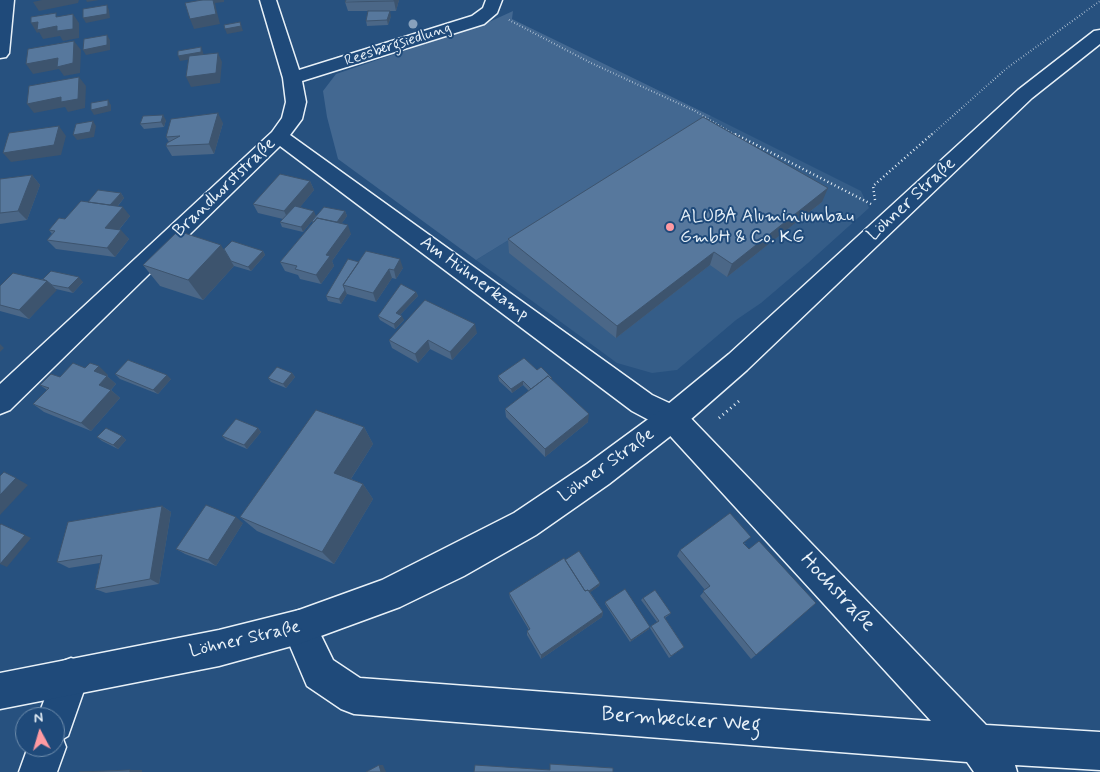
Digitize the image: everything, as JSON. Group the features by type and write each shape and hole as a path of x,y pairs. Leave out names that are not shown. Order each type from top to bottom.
{"street":[{"path":"0,53 6,0"},
{"name":"Brandhorststraße","path":"0,402 279,136 292,119 296,102 292,78 268,0"},
{"name":"Reesbergsiedlung","path":"292,78 478,20 492,5"},
{"name":"Löhner Straße","path":"0,691 219,648 299,628 388,595 452,564 525,524 598,474 672,418 738,362 1025,94 1100,35"},
{"name":"Am Hühnerkamp","path":"279,136 642,403 672,418"},
{"name":"Hochstraße","path":"672,418 988,758"},
{"name":"Bermbecker Weg","path":"299,628 320,673 354,696 988,758 1100,751"},
{"path":"60,707 71,676"},
{"path":"38,772 43,757"}],"path":[{"path":"492,5 591,63 695,111 743,138 895,216"}],"shaded area":[{"path":"513,11 512,19 711,116 476,260 338,159 327,117 323,91 336,74 489,22"},
{"path":"711,116 861,191 869,208 761,303 736,320 677,370 652,373 617,363 476,260"}],"building":[{"path":"213,0 216,14 190,19 185,3"},
{"path":"346,0 394,0 394,1 345,2"},
{"path":"107,5 107,14 83,18 83,9"},
{"path":"368,11 390,11 387,20 366,21"},
{"path":"56,13 56,17 73,14 73,29 57,31 57,26 37,30 38,22 31,23 31,17"},
{"path":"240,22 241,26 225,29 224,25"},
{"path":"107,35 107,45 83,50 84,39"},
{"path":"74,41 73,63 57,67 58,58 26,64 28,49"},
{"path":"201,47 201,52 178,56 178,51"},
{"path":"218,53 216,73 186,77 189,56"},
{"path":"79,77 78,99 61,102 61,97 27,104 29,86"},
{"path":"108,100 108,106 91,110 91,103"},
{"path":"218,113 209,144 166,146 167,143 180,136 166,137 171,119"},
{"path":"163,115 161,122 140,124 143,116"},
{"name":"ALUBA Aluminiumbau GmbH & Co. KG","path":"703,117 828,188 732,264 714,252 617,326 508,239"},
{"path":"93,121 90,132 73,135 76,124"},
{"path":"59,126 54,145 3,153 9,133"},
{"path":"280,174 310,181 284,211 253,204"},
{"path":"32,175 18,211 0,213 0,179"},
{"path":"98,190 121,193 110,205 88,202"},
{"path":"81,201 123,207 105,228 121,230 107,248 47,240 55,231 49,230 59,218 65,219"},
{"path":"295,206 314,211 301,227 280,222"},
{"path":"324,207 345,211 337,222 317,218 314,222 312,221"},
{"path":"317,218 348,225 326,255 330,256 316,275 295,269 297,266 280,262"},
{"path":"178,231 221,245 188,280 143,265"},
{"path":"232,241 263,251 248,267 231,261 224,249"},
{"path":"366,251 400,259 394,270 389,269 373,293 343,285"},
{"path":"348,259 359,262 343,285 345,290 339,299 326,296"},
{"path":"51,271 79,277 68,288 52,285 43,279"},
{"path":"13,273 47,281 19,310 0,305 0,286"},
{"path":"401,284 416,292 396,313 402,316 394,324 378,316"},
{"path":"425,300 475,324 450,352 428,340 415,354 389,340"},
{"path":"524,358 537,370 541,367 552,378 548,376 531,389 523,381 511,389 498,376"},
{"path":"128,360 167,375 153,390 115,374"},
{"path":"73,363 85,368 90,363 99,366 94,371 107,376 99,385 111,390 81,423 33,404 49,388 40,385 51,374 60,377"},
{"path":"277,367 292,373 283,384 268,378"},
{"path":"548,376 589,414 545,449 505,409"},
{"path":"316,410 364,427 334,473 363,484 322,552 240,517"},
{"path":"236,419 258,428 244,445 222,436"},
{"path":"106,428 122,436 113,445 97,437"},
{"path":"4,472 16,478 0,495 0,476"},
{"path":"206,505 236,517 208,560 176,549"},
{"path":"162,506 150,579 95,589 102,555 57,562 68,522"},
{"path":"730,513 751,537 743,543 749,549 759,541 816,603 756,655 703,591 710,586 680,550"},
{"path":"0,525 25,535 0,564"},
{"path":"579,551 600,583 589,591 585,591 565,560"},
{"path":"564,558 585,591 588,590 603,612 541,655 527,631 530,629 509,593"},
{"path":"625,589 650,627 631,640 605,602"},
{"path":"655,590 671,613 664,617 684,647 671,656 651,626 659,621 643,598"},
{"path":"550,764 613,768 613,772 474,772 475,765 550,770"},
{"path":"379,765 381,772 366,772"},
{"path":"130,770 130,772 79,772"}],"place":[{"name":"ALUBA Aluminiumbau GmbH & Co. KG","path":"670,227"}]}
